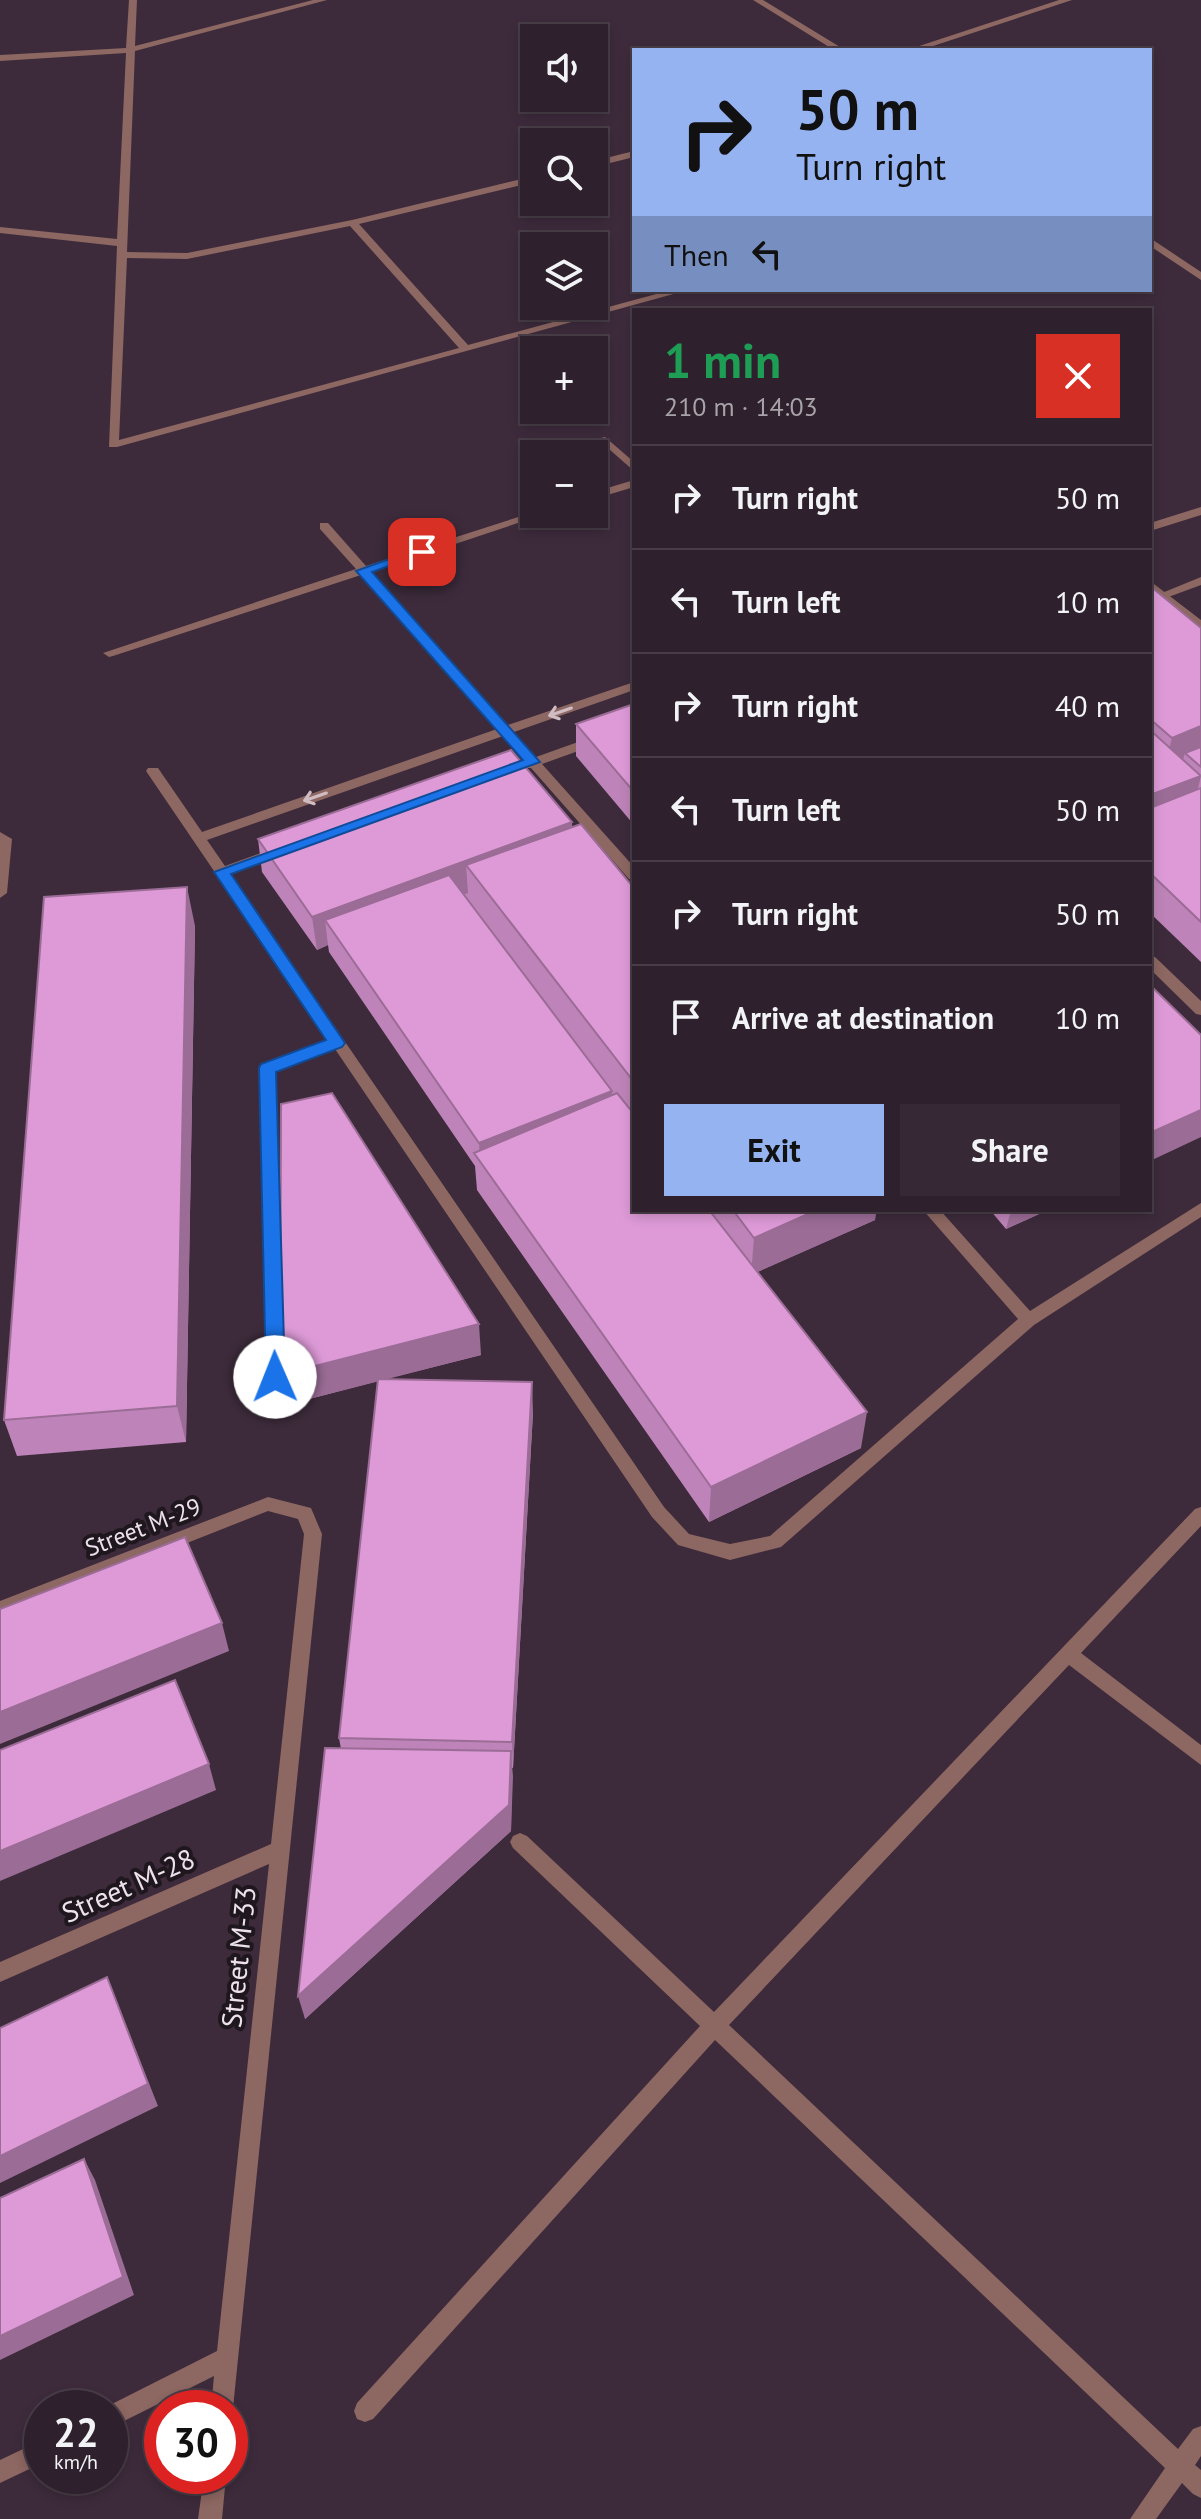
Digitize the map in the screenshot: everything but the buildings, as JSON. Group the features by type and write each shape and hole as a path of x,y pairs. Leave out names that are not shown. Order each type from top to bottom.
{"street":[{"path":"133,0 113,445 675,292"},
{"path":"0,58 130,50 323,0"},
{"path":"757,0 837,48"},
{"path":"918,48 1068,0"},
{"path":"608,160 632,154"},
{"path":"0,230 187,256 352,223 520,182"},
{"path":"352,223 465,348"},
{"path":"1152,242 1201,277"},
{"path":"608,443 632,466"},
{"path":"608,491 632,484"},
{"path":"1152,526 1201,511"},
{"path":"109,653 520,520"},
{"path":"324,526 632,874"},
{"path":"1163,595 1201,581"},
{"path":"1152,587 1201,626"},
{"path":"198,838 632,687"},
{"path":"503,773 632,727"},
{"path":"153,771 658,1512 684,1540 730,1552 775,1542 1028,1320 1201,1209"},
{"path":"0,893 2,837"},
{"path":"221,872 296,846"},
{"path":"1152,963 1201,1010"},
{"path":"275,1377 267,1068 336,1043"},
{"path":"933,1212 1028,1320"},
{"name":"Street M-29","path":"0,1609 268,1504 305,1513"},
{"name":"Street M-33","path":"224,2390 313,1534 305,1513"},
{"path":"365,2411 714,2026 1201,1514"},
{"path":"1067,1653 1201,1756"},
{"path":"520,1842 1201,2486"},
{"name":"Street M-28","path":"0,1972 279,1850"},
{"path":"128,2408 227,2358"},
{"path":"1142,2519 1201,2437"},
{"path":"0,2472 24,2460"},
{"path":"210,2519 213,2494"}],"route":[{"path":"275,1377 267,1068 336,1043 221,872 533,762 363,571 422,552"}]}
